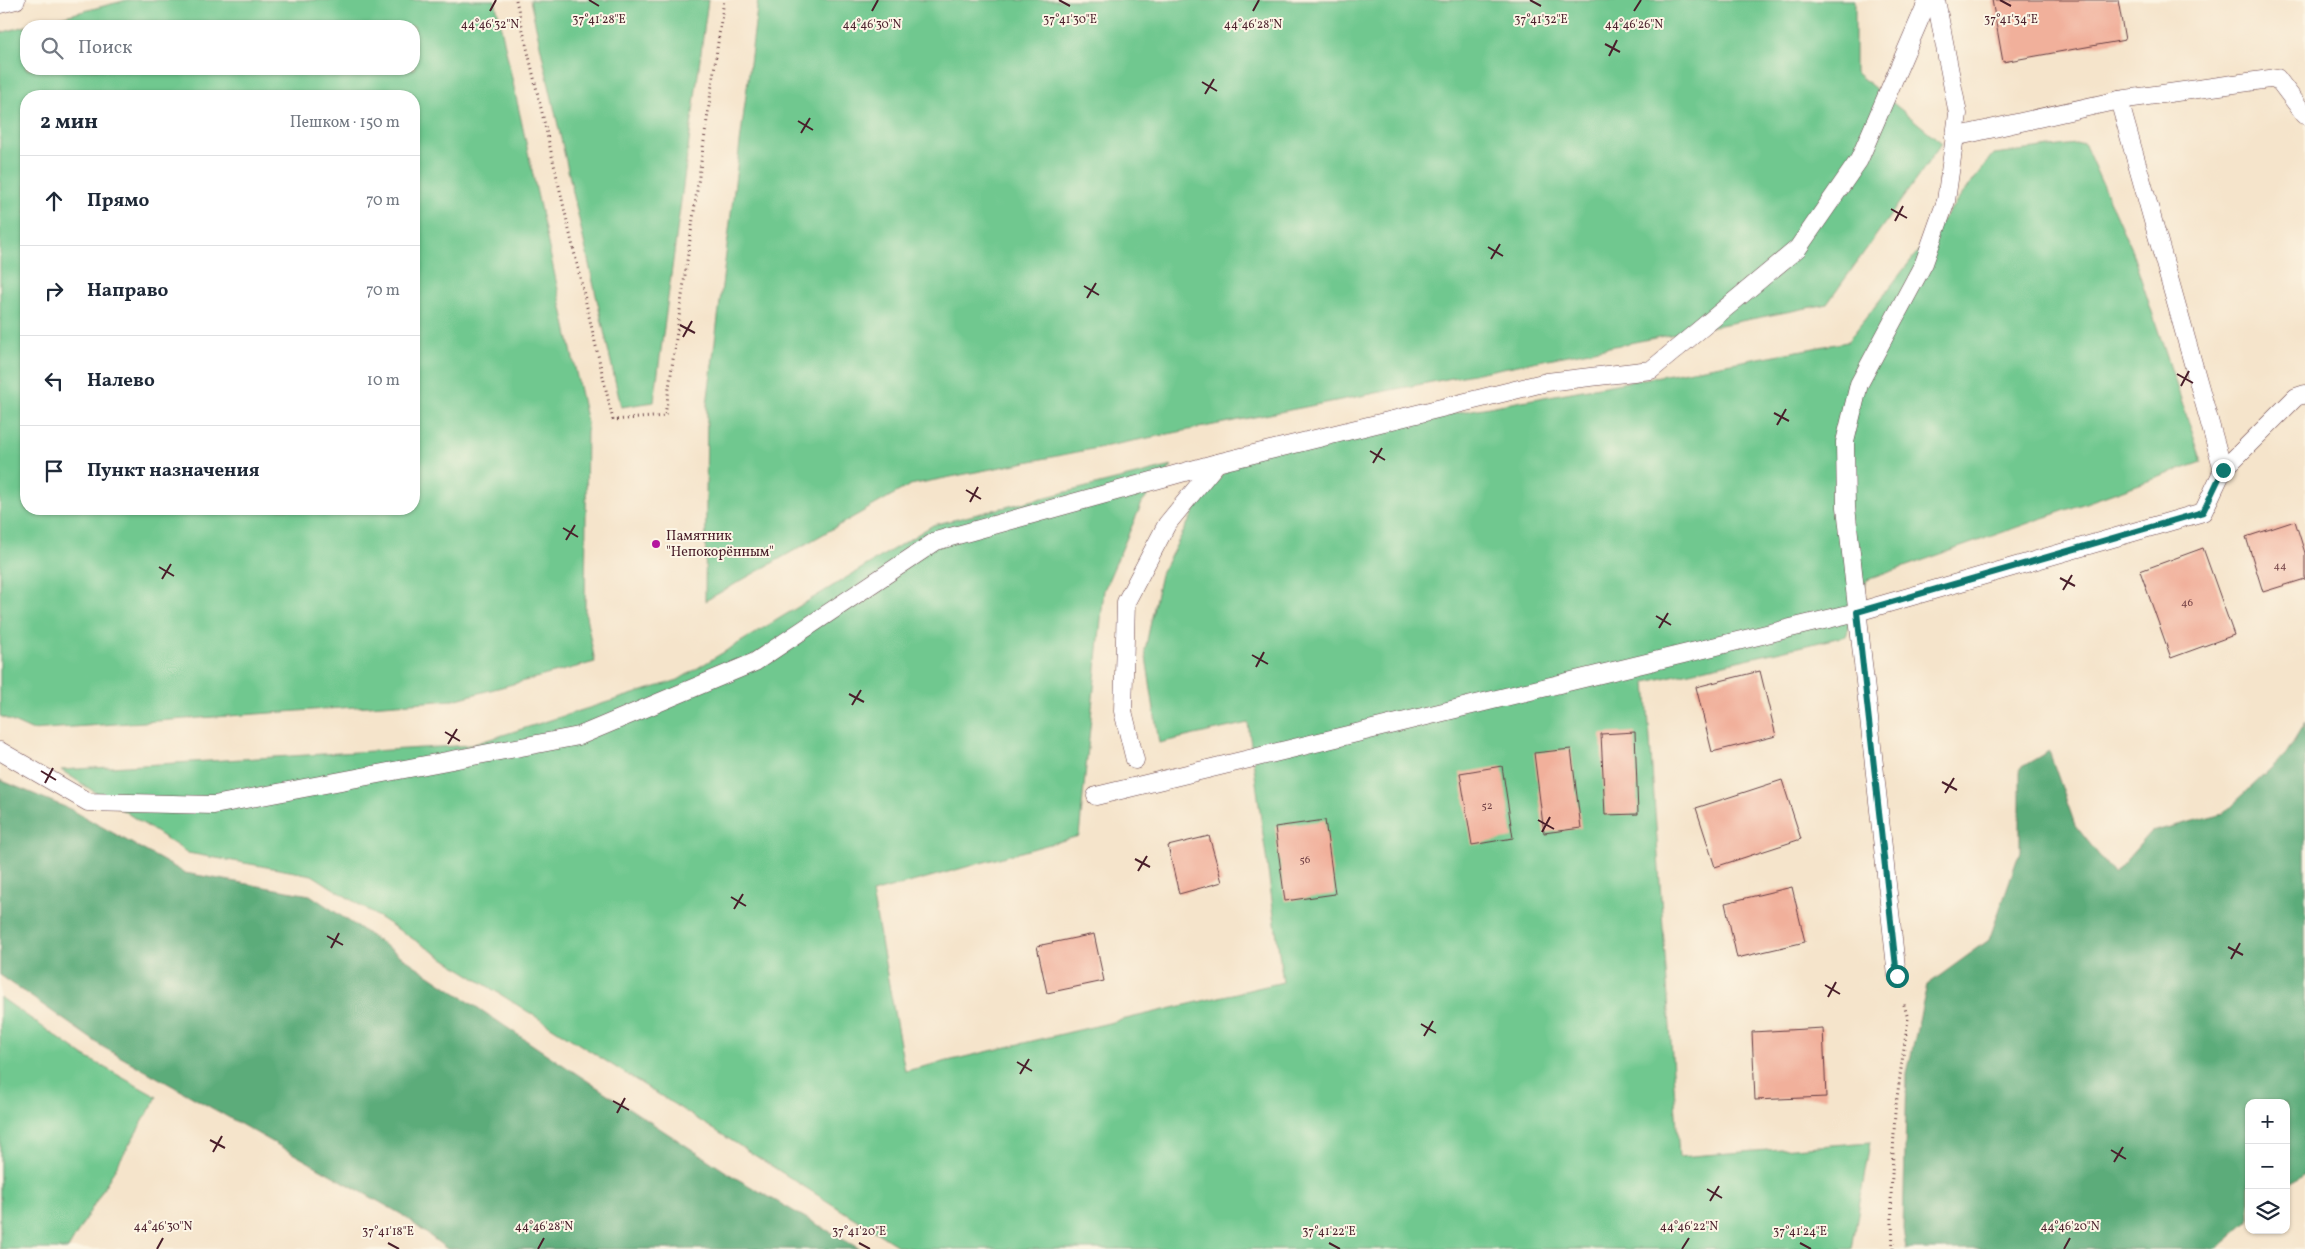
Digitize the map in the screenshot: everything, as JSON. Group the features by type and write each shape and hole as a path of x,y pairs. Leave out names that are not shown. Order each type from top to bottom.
{"lane":[{"path":"0,4 16,0"},
{"path":"0,750 88,802 214,804 579,736 755,662 936,541 1218,463 1547,382 1651,370 1798,248 1859,160 1928,0"},
{"path":"1897,976 1846,507 1845,442 1859,384 1924,263 1946,201 1958,114 1936,0"},
{"path":"1954,137 2119,100 2277,78 2305,115"},
{"path":"2119,100 2223,470"},
{"path":"1096,796 1857,612 2203,512 2223,470 2296,397 2305,394"},
{"path":"1135,760 1123,711 1126,602 1167,524 1218,463"}],"path":[{"path":"516,0 613,420 665,416 724,0"},
{"path":"1893,1249 1891,1196 1895,1112 1908,1019 1897,976"}],"green space":[{"path":"127,0 495,0 587,423 585,611 595,662 453,700 31,730 0,716 0,33 20,28 20,75 420,75 420,20 49,20"},
{"path":"530,0 708,0 654,402 621,407"},
{"path":"758,0 1855,0 1855,72 1942,143 1827,304 910,485 705,601 707,405"},
{"path":"2084,143 2131,249 2202,462 1867,580 1846,636 1646,682 1679,1157 1870,1142 1852,1249 915,1249 898,1246 312,875 188,853 61,770 471,745 678,680 933,525 1172,466 1142,503 1104,590 1079,836 872,893 905,1071 1283,982 1248,723 1159,743 1145,650 1161,574 1196,508 1241,452 1847,342 1994,154"},
{"path":"2305,723 2305,1173 2290,1186 2290,1099 2245,1099 2245,1224 2217,1249 1906,1249 1903,1229 1907,1073 1927,985 1989,940 2020,851 2020,768 2049,751 2075,825 2114,874 2151,832 2224,813 2286,754"},
{"path":"0,780 70,809 185,873 310,895 734,1177 860,1249 447,1249 401,1214 103,1047 0,975"},
{"path":"0,997 84,1056 157,1097 68,1249 0,1249"}],"building":[{"path":"1992,0 2118,0 2125,40 2003,62"},
{"path":"2295,521 2305,553 2305,579 2263,592 2246,537"},
{"path":"2203,548 2234,635 2171,658 2140,571"},
{"path":"1760,671 1776,736 1712,752 1696,687"},
{"path":"1635,732 1638,814 1605,815 1601,734"},
{"path":"1571,749 1581,828 1544,833 1534,753"},
{"path":"1502,766 1513,838 1472,845 1460,773"},
{"path":"1782,780 1801,839 1715,867 1696,808"},
{"path":"1325,820 1335,894 1285,901 1275,827"},
{"path":"1209,836 1222,882 1179,894 1168,846"},
{"path":"1792,887 1805,942 1737,958 1725,903"},
{"path":"1094,934 1104,981 1047,993 1037,946"},
{"path":"1823,1028 1826,1097 1755,1100 1752,1032"}],"place":[{"name":"Памятник \"Непокорённым\"","path":"656,544"}],"route":[{"path":"1897,976 1857,612 2203,512 2223,470"}]}
